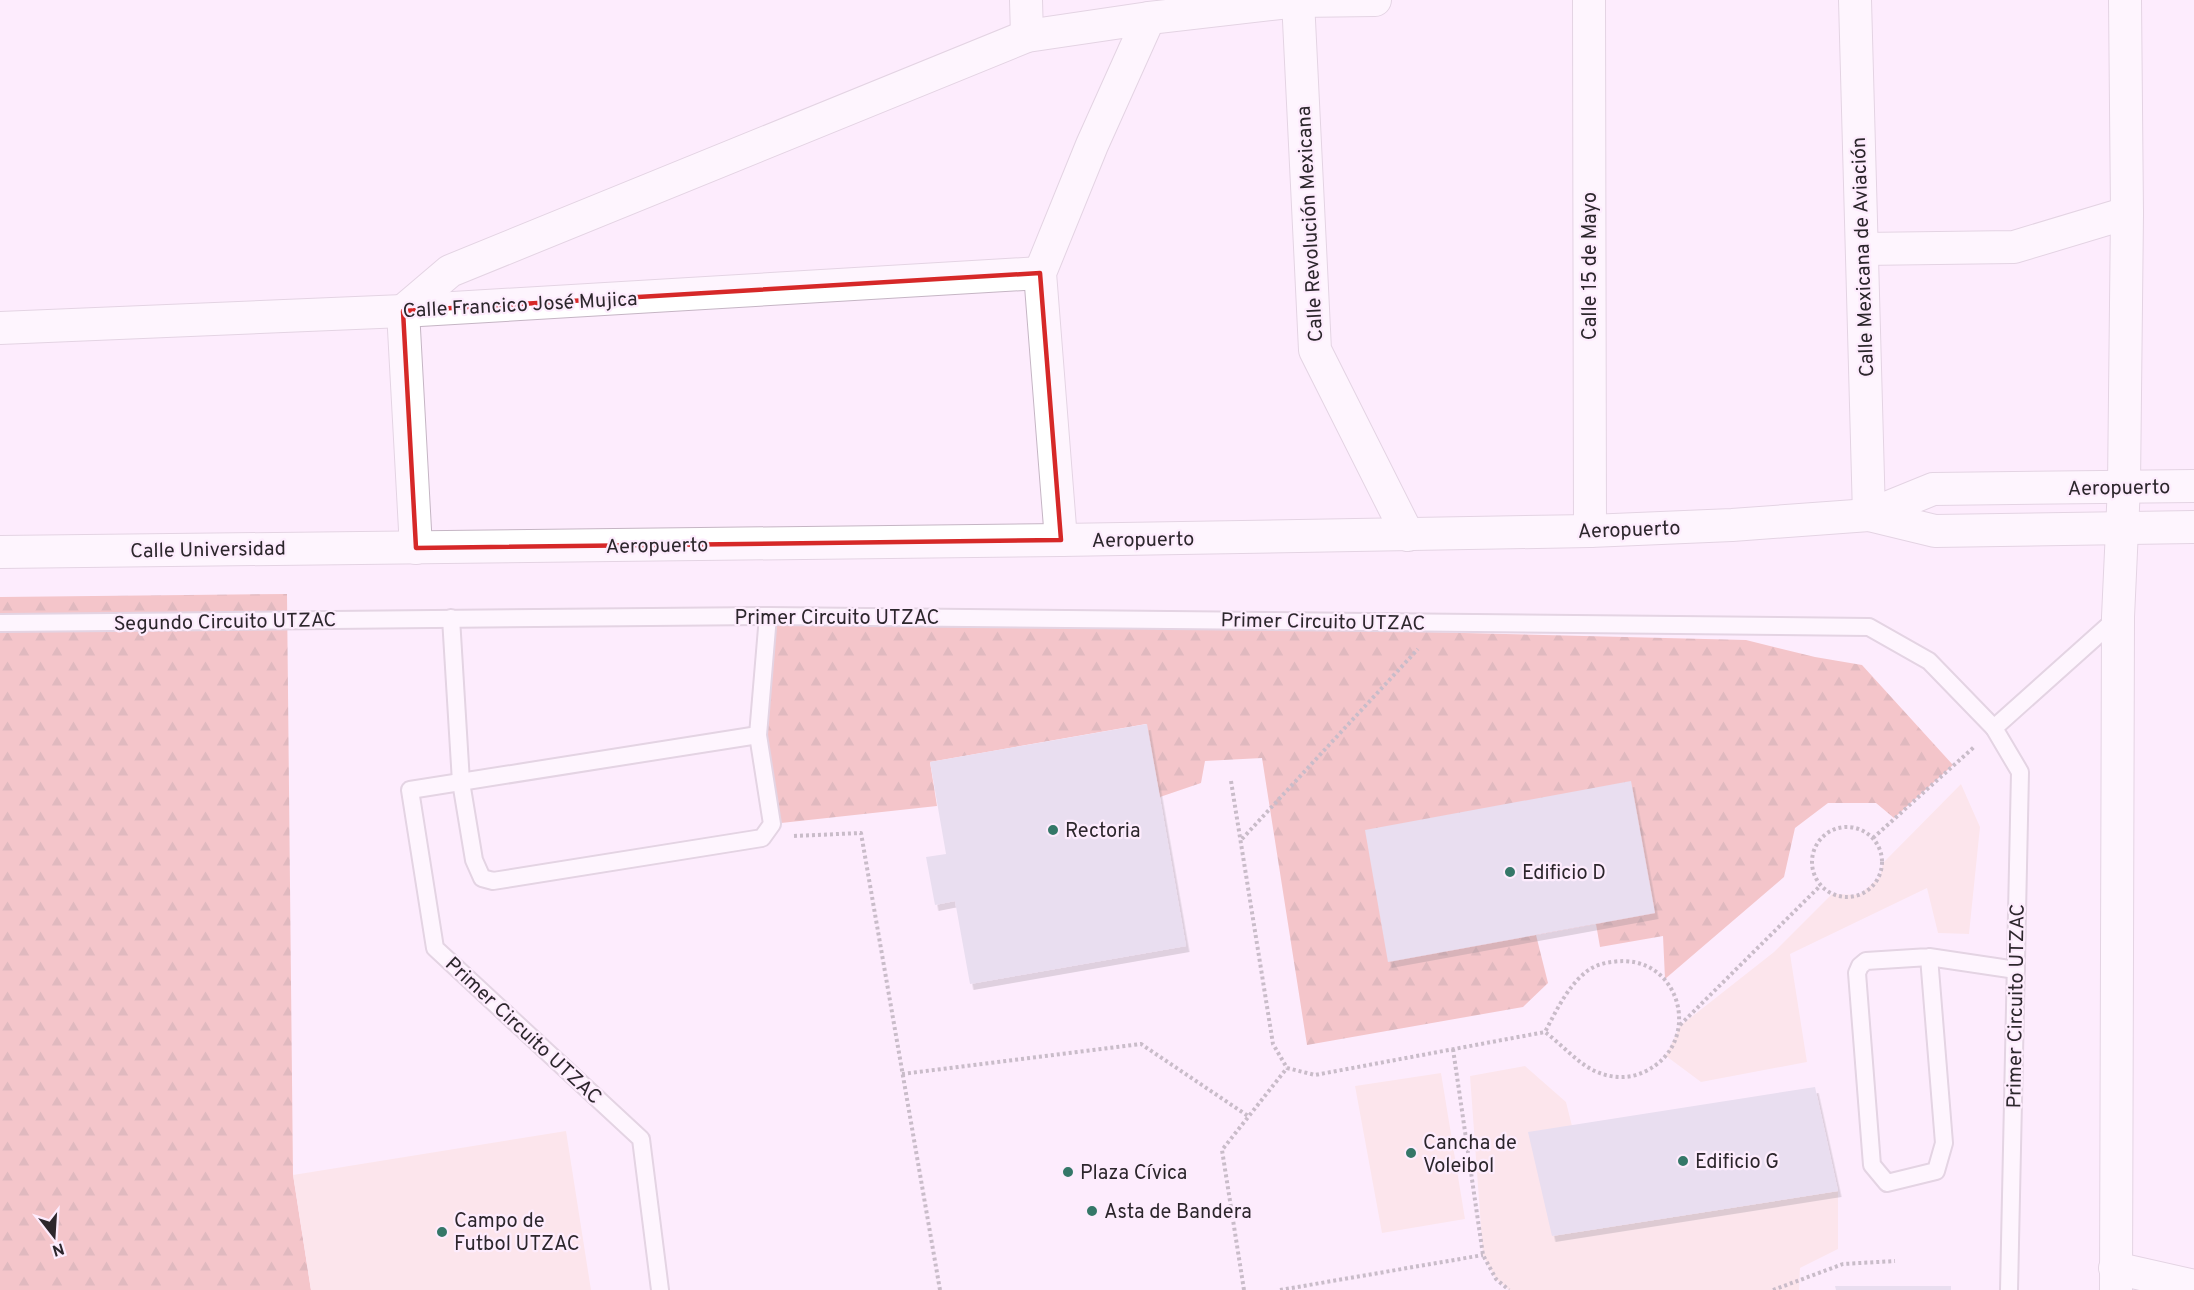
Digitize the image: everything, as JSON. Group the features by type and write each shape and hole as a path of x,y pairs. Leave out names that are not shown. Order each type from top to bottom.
{"street":[{"path":"1026,0 1027,36"},
{"path":"416,548 403,311 450,271 1027,36 1298,0 1375,0"},
{"name":"Calle Revolución Mexicana","path":"1298,0 1315,350 1408,535"},
{"name":"Calle 15 de Mayo","path":"1588,0 1590,531"},
{"name":"Calle Mexicana de Aviación","path":"1856,0 1869,515"},
{"path":"2125,0 2127,213 2124,486 2118,617 2116,1279 2194,1286"},
{"path":"1061,540 1040,273 1092,145 1149,18"},
{"path":"1862,249 2014,247 2127,213"},
{"name":"Calle Francico José Mujica","path":"0,328 403,311 1040,273"},
{"name":"Aeropuerto","path":"1869,515 1933,489 2194,486"},
{"name":"Aeropuerto","path":"416,548 1590,531 1732,525 1869,515 1935,531 2194,527"},
{"name":"Calle Universidad","path":"0,552 416,548"}],"lane":[{"path":"451,618 461,782 474,860 482,878 493,881 762,838 772,824 758,735 768,616"},
{"name":"Primer Circuito UTZAC","path":"451,618 768,616 1869,627 1929,661 1994,728 2020,772 2009,1290"},
{"path":"1994,728 2118,617"},
{"name":"Segundo Circuito UTZAC","path":"0,623 451,618"},
{"path":"461,782 758,735"},
{"name":"Primer Circuito UTZAC","path":"461,782 410,790 435,948 642,1139 660,1290"},
{"path":"1929,957 1944,1143 1936,1171 1887,1183 1872,1165 1857,973 1860,966 1866,961 1929,957 2016,970"}],"path":[{"path":"1242,840 1443,622"},
{"path":"1873,838 1994,728"},
{"path":"1231,781 1273,1044 1287,1068 1315,1075 1545,1032 1575,981 1588,970 1604,963 1620,960 1636,962 1652,968 1665,979 1674,993 1679,1009 1680,1026 1675,1042 1666,1056 1654,1067 1639,1074 1623,1077 1605,1075 1590,1069 1545,1032"},
{"path":"1848,826 1862,829 1873,838 1880,849 1883,863 1880,877 1871,888 1859,895 1845,898 1832,894 1820,886 1813,874 1811,860 1814,847 1822,835 1834,828 1848,826"},
{"path":"762,838 861,833 940,1290"},
{"path":"1680,1026 1820,886"},
{"path":"902,1074 1141,1044 1248,1116"},
{"path":"1453,1049 1483,1255 1496,1279 1509,1290"},
{"path":"1244,1290 1222,1150 1287,1068"},
{"path":"1280,1290 1483,1255"},
{"path":"1773,1290 1844,1264 1895,1261"}],"highlighted area":[{"path":"1040,273 1061,540 416,548 403,311"}],"green space":[{"path":"287,594 293,1174 311,1290 0,1290 0,597"},
{"path":"768,616 1746,640 1815,657 1862,665 1953,765 1894,818 1876,803 1828,803 1795,828 1784,877 1665,979 1663,936 1600,947 1596,924 1536,935 1548,983 1523,1007 1307,1045 1262,758 1205,761 1201,783 1160,797 1146,724 930,762 937,806 772,824 758,735"}],"shaded area":[{"path":"1961,784 1980,827 1969,934 1938,933 1927,888 1790,954 1807,1062 1701,1082 1666,1056 1680,1026 1774,952 1832,894 1859,895 1880,877 1883,863"},
{"path":"1525,1066 1566,1102 1572,1126 1552,1236 1838,1191 1838,1249 1800,1268 1799,1290 1509,1290 1496,1279 1483,1255 1470,1076"},
{"name":"Cancha de Voleibol","path":"1441,1073 1465,1219 1382,1233 1355,1086"},
{"name":"Campo de Futbol UTZAC","path":"566,1131 591,1290 311,1290 293,1175"}],"building":[{"name":"Rectoria","path":"1147,724 1186,946 970,984 955,901 935,905 926,857 946,854 930,762"},
{"name":"Edificio D","path":"1631,781 1655,913 1388,962 1365,830"},
{"name":"Edificio G","path":"1815,1087 1838,1191 1552,1236 1528,1132"},
{"path":"1835,1286 1951,1286 1951,1290 1836,1290"}],"place":[{"name":"Rectoria","path":"1053,830"},
{"name":"Edificio D","path":"1510,872"},
{"name":"Cancha de Voleibol","path":"1411,1153"},
{"name":"Edificio G","path":"1683,1161"},
{"name":"Plaza Cívica","path":"1068,1172"},
{"name":"Asta de Bandera","path":"1092,1211"},
{"name":"Campo de Futbol UTZAC","path":"442,1232"}]}
